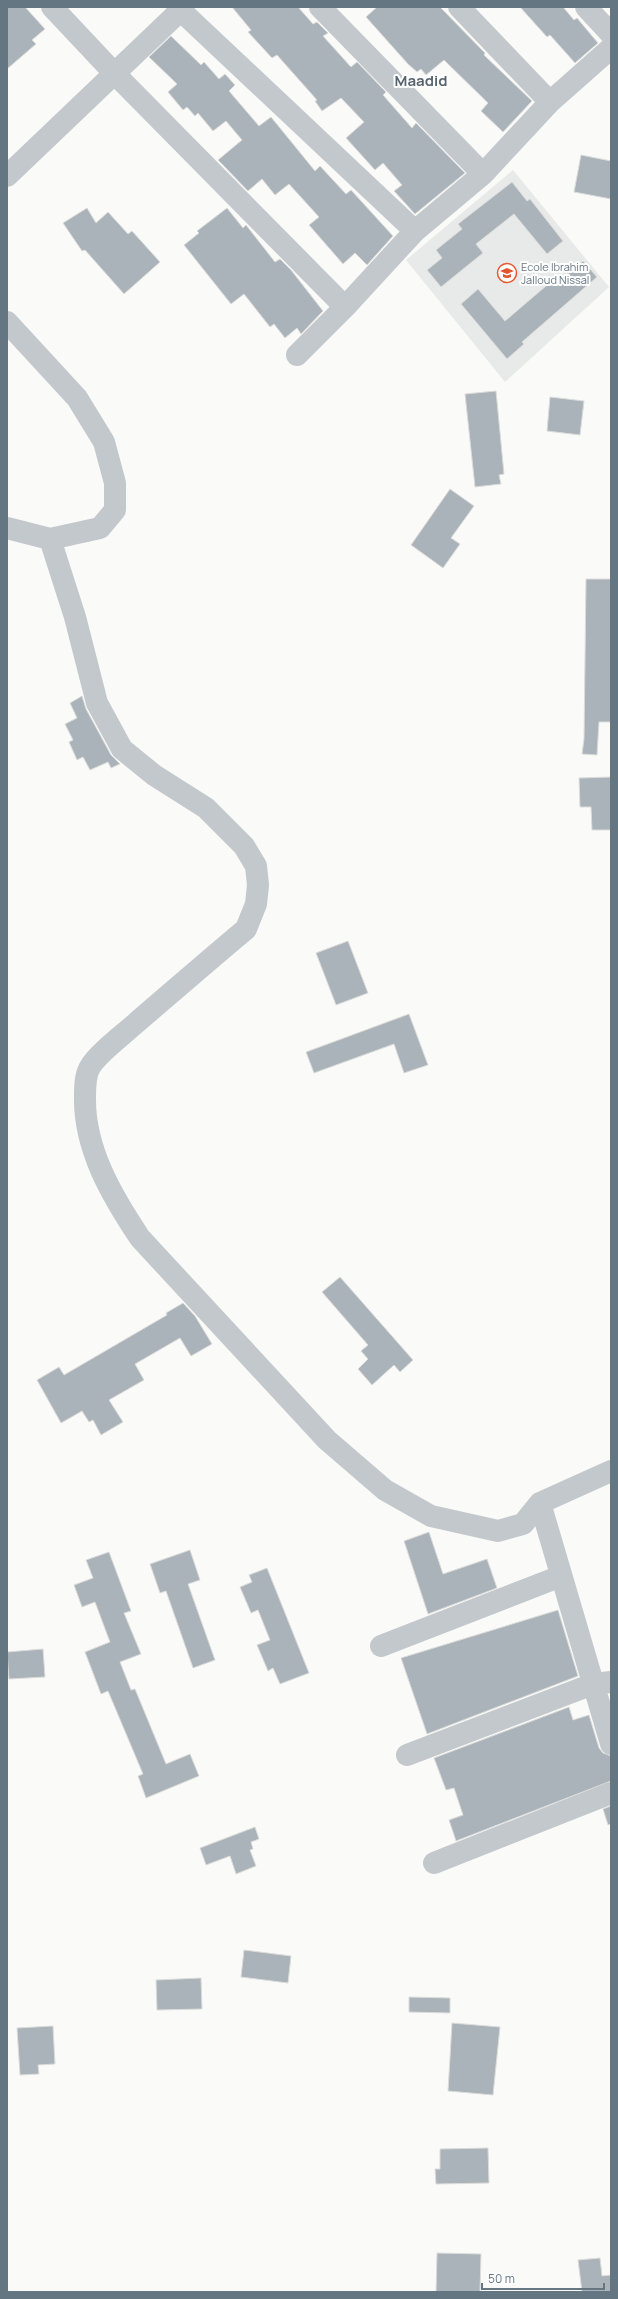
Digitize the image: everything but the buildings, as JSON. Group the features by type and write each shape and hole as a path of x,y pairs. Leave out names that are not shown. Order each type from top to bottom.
{"street":[{"path":"52,7 115,74 345,307"},
{"path":"320,7 483,174"},
{"path":"459,7 550,102"},
{"path":"586,7 611,34"},
{"path":"7,176 115,74 181,8 415,231"},
{"path":"297,356 345,307 415,231 483,174 550,102 611,48"},
{"path":"7,322 77,398 104,442 115,483 115,510 100,528 50,539 7,528"},
{"path":"50,539 75,618 97,703 122,748 154,776 206,808 223,824 248,852 256,866 258,885 256,904 246,929 112,1043 90,1067 85,1088 85,1110 88,1133 109,1187 140,1238 327,1440 386,1490 431,1516 498,1531 523,1524 540,1503 611,1470"},
{"path":"540,1503 561,1576 602,1683 611,1744"},
{"path":"381,1646 561,1576"},
{"path":"407,1755 602,1683"},
{"path":"434,1863 611,1793"}],"shaded area":[{"name":"Ecole Ibrahim Jalloud Nissal","path":"513,170 609,287 505,382 406,260"}],"place":[{"name":"Ecole Ibrahim Jalloud Nissal","path":"507,273"}],"district":[{"name":"Maadid","path":"421,81"}]}
